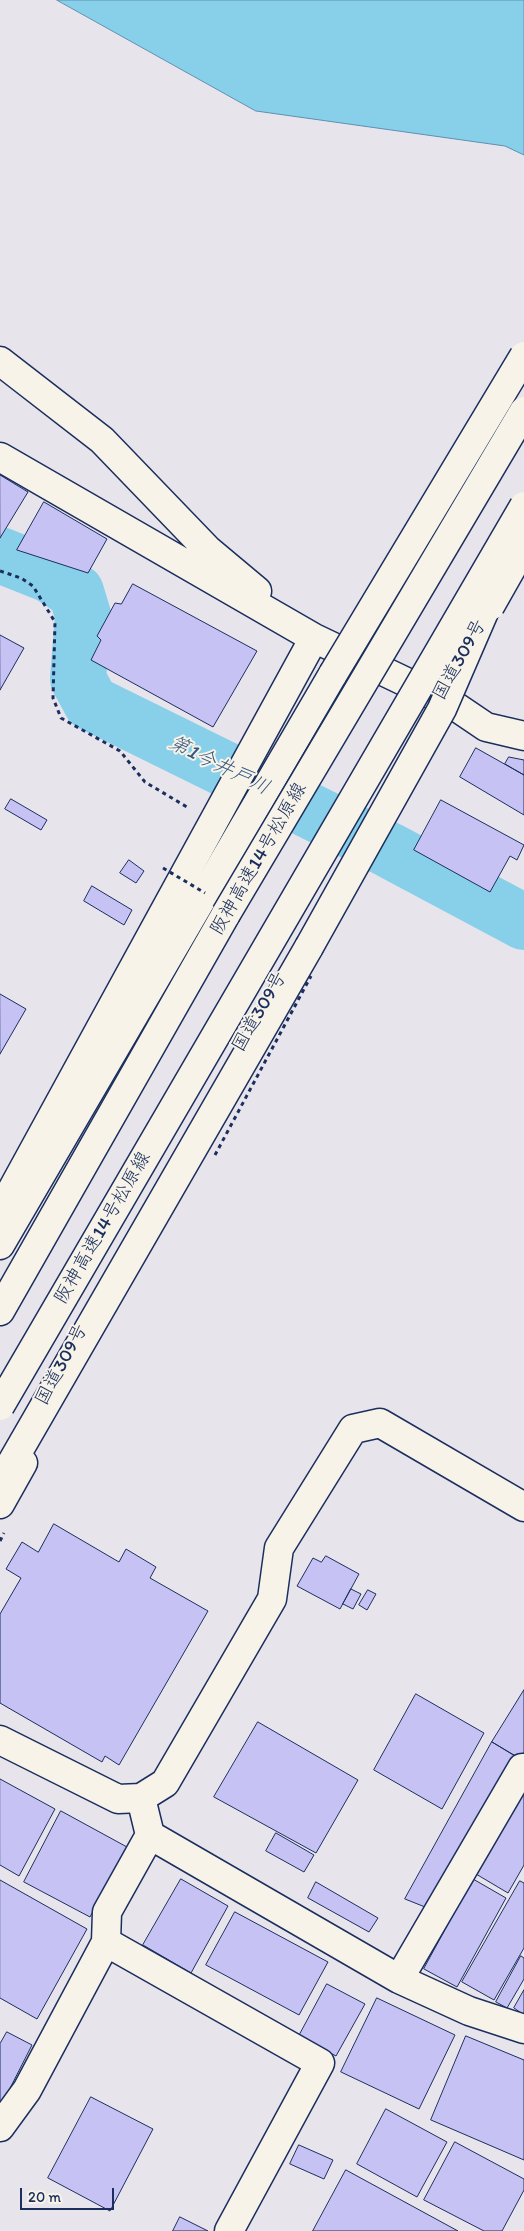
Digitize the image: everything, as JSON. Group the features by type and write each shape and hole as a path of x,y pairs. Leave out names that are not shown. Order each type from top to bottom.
{"main road":[{"path":"0,1245 333,674 524,356"},
{"path":"0,361 102,440 208,550 314,638"},
{"name":"阪神高速14号松原線","path":"0,1311 226,914 524,411"},
{"path":"0,457 314,638 452,704 486,727 524,736"},
{"name":"阪神高速14号松原線","path":"0,1406 524,506"},
{"path":"0,1482 309,948 442,709 524,521"},
{"name":"国道309号","path":"0,1482 98,1297 524,546"},
{"path":"0,1212 314,638"},
{"path":"0,1504 452,704"},
{"path":"0,1277 226,914"},
{"path":"0,1740 118,1799 141,1798 165,1783 272,1599 279,1548 353,1429 380,1423 524,1507"},
{"path":"398,1979 522,1768"},
{"path":"0,2127 27,2090 106,1942 107,1912 150,1835 141,1798"},
{"path":"150,1835 398,1979 469,2011 524,2029"},
{"path":"106,1942 320,2063 229,2231"}],"path":[{"path":"0,571 21,578 34,586 55,622 53,698 61,718 120,751 145,782 213,823"}],"water":[{"path":"57,0 524,0 524,155 505,146 256,111"}],"building":[{"path":"0,475 28,492 0,538"},
{"path":"44,502 107,539 88,573 17,550"},
{"path":"133,584 257,651 213,727 91,660 101,640 97,636 115,603 121,604"},
{"path":"0,635 24,648 0,690"},
{"path":"476,748 524,775 524,815 460,777"},
{"path":"509,757 524,760 524,775 505,764"},
{"path":"11,799 47,820 41,830 5,809"},
{"path":"441,800 524,845 517,860 510,856 490,892 414,850"},
{"path":"129,860 144,871 136,883 120,873"},
{"path":"92,886 132,910 124,925 84,901"},
{"path":"0,994 26,1009 0,1054"},
{"path":"54,1524 119,1562 126,1549 156,1567 150,1578 208,1611 119,1765 105,1756 102,1762 0,1703 0,1614 21,1578 6,1569 22,1542 38,1552"},
{"path":"326,1556 359,1574 340,1609 297,1586 313,1558 321,1562"},
{"path":"351,1589 361,1594 353,1609 343,1604"},
{"path":"368,1590 376,1594 367,1610 359,1605"},
{"path":"524,1690 524,1761 492,1742"},
{"path":"416,1694 484,1733 442,1809 374,1770"},
{"path":"258,1722 358,1780 316,1853 214,1797"},
{"path":"492,1742 515,1756 430,1909 405,1899"},
{"path":"0,1779 55,1809 19,1876 0,1865"},
{"path":"524,1790 524,1865 508,1893 476,1874"},
{"path":"61,1811 127,1847 90,1917 24,1882"},
{"path":"276,1833 314,1855 304,1872 266,1851"},
{"path":"181,1879 228,1906 191,1973 143,1945"},
{"path":"473,1879 506,1898 457,1987 424,1969"},
{"path":"0,1880 87,1929 37,2019 0,1998"},
{"path":"520,1881 524,1883 524,1948 494,2000 462,1982"},
{"path":"316,1882 378,1918 369,1932 308,1898"},
{"path":"235,1912 328,1962 299,2015 206,1965"},
{"path":"521,1956 524,1958 524,1979 507,2008 496,2002"},
{"path":"327,1984 365,2004 336,2056 299,2036"},
{"path":"524,1990 524,2015 514,2008"},
{"path":"377,1998 455,2035 419,2109 341,2072"},
{"path":"7,2032 32,2045 2,2104 0,2103 0,2044"},
{"path":"466,2036 524,2060 524,2160 431,2120"},
{"path":"91,2097 153,2129 110,2211 48,2178"},
{"path":"386,2109 447,2142 417,2197 357,2164"},
{"path":"455,2142 524,2179 524,2190 502,2231 484,2231 424,2200"},
{"path":"299,2145 333,2160 324,2179 290,2164"},
{"path":"346,2170 458,2231 313,2231"},
{"path":"180,2217 208,2231 173,2231"}],"waterway":[{"name":"第1今井戸川","path":"0,555 50,575 76,592 83,615 78,679 91,703 389,850 524,922"}]}
